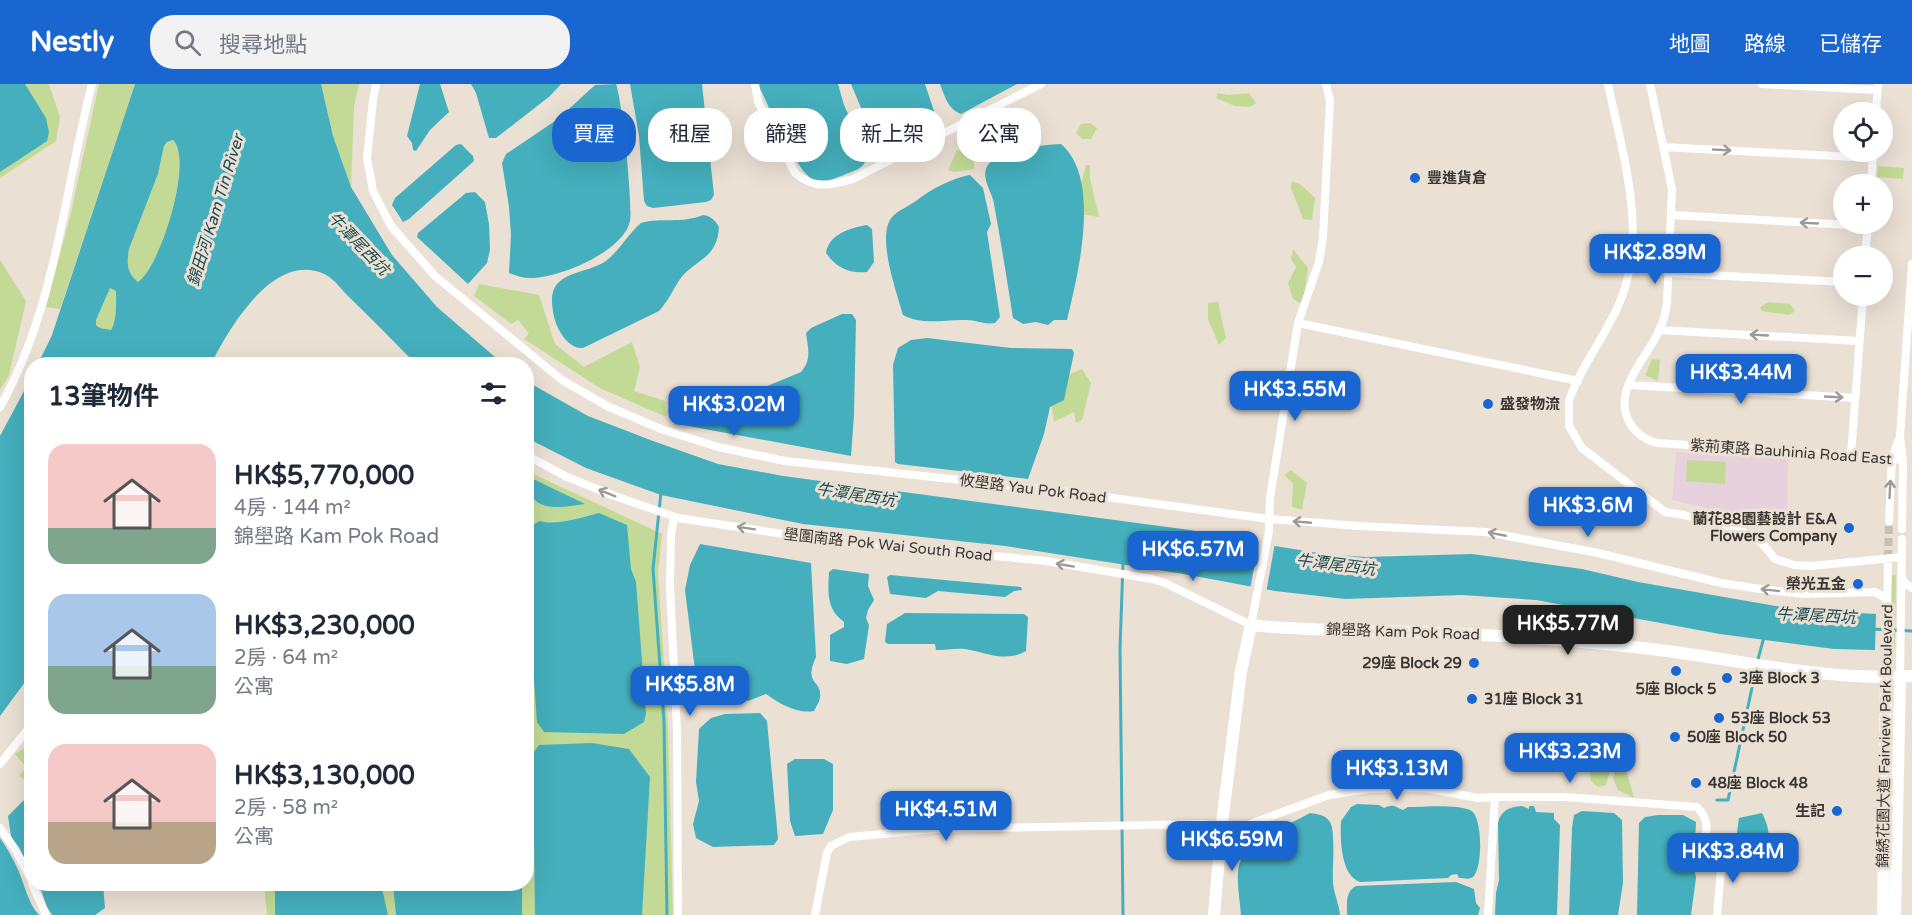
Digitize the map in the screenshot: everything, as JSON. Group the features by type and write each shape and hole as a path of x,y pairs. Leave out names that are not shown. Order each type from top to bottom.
{"street":[{"path":"0,407 14,382 36,327 68,203 92,84"},
{"name":"攸壆路 Yau Pok Road","path":"376,84 368,158 373,191 391,226 435,276 534,357"},
{"path":"755,84 758,102 795,173 804,180 827,186 853,179 1041,84"},
{"path":"1214,915 1221,827 1243,657 1269,531 1270,498 1298,323 1318,262 1323,237 1330,101 1326,84"},
{"path":"1608,84 1630,193 1631,264 1618,307 1572,393 1568,409 1569,426 1576,441 1665,512 1742,531 1761,542 1775,559 1794,565 1810,566 1902,557"},
{"path":"1650,84 1672,189 1666,309 1659,330 1629,385 1855,398"},
{"path":"1762,84 1878,87 1877,102"},
{"path":"1663,147 1833,153"},
{"path":"1671,215 1833,223"},
{"path":"1902,529 1903,461 1900,437 1909,359 1912,264"},
{"path":"1668,273 1833,281"},
{"path":"1851,455 1862,306"},
{"path":"1298,323 1578,381"},
{"path":"1659,330 1859,340"},
{"name":"攸壆路 Yau Pok Road","path":"534,357 562,380 607,405 661,429 718,447 785,461 1061,492 1269,519 1359,526 1486,531 1598,554 1720,583 1803,594 1875,592 1884,597 1887,604"},
{"name":"紫荊東路 Bauhinia Road East","path":"1629,385 1624,404 1629,423 1642,436 1657,443 1851,455 1903,461"},
{"path":"1889,521 1892,458 1900,437"},
{"name":"壆圍南路 Pok Wai South Road","path":"534,460 567,477 674,517 803,537 1046,561 1123,574 1165,583 1251,625"},
{"path":"674,517 671,534 670,587 677,730 678,915"},
{"name":"錦綉花園大道 Fairview Park Boulevard","path":"1894,915 1906,676 1899,656 1902,539"},
{"name":"錦綉花園大道 Fairview Park Boulevard","path":"1882,915 1888,558"},
{"path":"1901,577 1912,588"},
{"name":"錦壆路 Kam Pok Road","path":"1251,625 1276,628 1476,634 1529,638 1684,652 1794,671 1886,677 1906,676"},
{"path":"0,764 24,734"},
{"path":"815,915 827,853 831,846 849,837 938,829 1203,824 1239,828 1329,795 1369,789 1425,788 1478,798 1565,797 1697,807 1706,816 1704,853 1721,869"},
{"path":"1488,915 1495,797"},
{"path":"0,828 24,866"},
{"path":"1717,915 1721,869 1720,852"},
{"path":"36,891 46,915"}],"shaded area":[{"path":"1676,452 1788,459 1787,518 1761,521 1672,500"}],"green space":[{"path":"0,84 49,84 60,117 56,141 0,178"},
{"path":"99,84 135,84 60,309 46,307 70,217"},
{"path":"321,84 359,84 354,106 351,187 333,136"},
{"path":"1218,93 1228,95 1249,93 1256,103 1250,107 1235,106 1216,98"},
{"path":"1090,123 1097,128 1091,139 1082,139 1076,133 1081,124"},
{"path":"173,140 178,151 179,169 172,213 156,257 147,273 138,282 131,275 128,267 129,249 158,174 164,146"},
{"path":"957,150 957,162 974,162 974,169 954,172 948,170"},
{"path":"1086,165 1090,165 1090,178 1099,217 1081,214 1078,195"},
{"path":"1878,166 1904,168 1903,179 1893,178 1893,174 1877,174"},
{"path":"1292,181 1300,184 1315,198 1312,220 1303,219 1291,188"},
{"path":"1293,249 1308,268 1304,298 1300,303 1293,299 1288,283 1296,267 1291,259"},
{"path":"0,260 26,301 9,375 0,390"},
{"path":"479,284 539,295 555,344 584,367 632,342 640,367 634,391 665,401 666,417 600,388 524,339 529,333 518,320 511,324 474,296"},
{"path":"110,288 116,291 115,316 111,330 100,328 96,324"},
{"path":"1218,302 1226,338 1219,345 1208,319 1208,303"},
{"path":"1769,302 1790,304 1795,311 1789,315 1762,311 1760,307"},
{"path":"1652,359 1660,360 1658,381 1645,375"},
{"path":"1082,369 1091,383 1082,420 1076,423 1074,412 1054,422 1050,395 1056,380"},
{"path":"1687,460 1726,462 1725,484 1686,481"},
{"path":"1291,470 1307,483 1302,510 1292,507 1293,483 1284,475"},
{"path":"534,474 662,534 658,573 668,725 673,915 267,915 265,891 534,891"},
{"path":"1891,575 1896,575 1895,648 1890,648"},
{"path":"24,748 24,765 15,754"},
{"path":"1598,766 1610,770 1606,785 1598,787 1591,781 1589,768"},
{"path":"1616,768 1626,769 1634,798 1618,790 1613,779"},
{"path":"24,770 24,779 19,776"}],"water":[{"path":"0,84 25,84 46,118 49,132 47,141 0,172"},
{"name":"錦田河 Kam Tin River","path":"135,84 321,84 333,136 351,187 392,255 437,307 495,357 410,357 332,279 307,270 289,273 272,282 256,296 229,331 215,357 41,357 52,335","holes":["173,140 178,151 177,190 172,213 156,257 147,273 138,282 131,275 128,267 129,249 158,174 164,146","110,288 116,291 113,326 111,330 100,328 96,325 96,320"]},
{"path":"420,84 440,84 449,112 430,130 416,151 413,150 412,143 407,136"},
{"path":"471,84 561,84 550,96 496,138 489,138 476,93"},
{"path":"616,84 620,108 570,108 595,85"},
{"path":"630,84 702,84 705,108 648,108 648,162 710,162 714,195 711,200 653,208 647,206 644,201 639,136 636,108"},
{"path":"758,84 838,84 845,108 840,108 840,162 865,162 864,164 856,170 827,181 817,181 809,177 797,162 828,162 828,108 769,108"},
{"path":"851,84 925,84 933,108 861,108"},
{"path":"940,84 1017,84 972,108 957,108 957,112 945,98"},
{"path":"552,123 552,162 627,162 631,211 625,232 604,252 573,268 543,277 531,278 509,273 511,235 502,163 506,154"},
{"path":"461,144 473,156 474,161 403,222 392,205 395,198 456,145"},
{"path":"1061,144 1073,160 1081,180 1084,203 1081,253 1067,320 1054,320 1048,325 1036,322 1023,324 1013,318 994,204 985,178 990,162 1041,162 1041,146"},
{"path":"970,175 983,188 991,224 987,232 1000,317 995,323 987,323 966,320 926,321 903,315 889,264 886,236 888,225 895,214 928,192 949,181"},
{"path":"475,192 485,202 490,250 487,263 468,284 417,237 418,233 466,193"},
{"path":"703,215 713,219 719,227 714,246 710,253 680,279 659,311 583,348 575,347 566,340 559,330 553,313 553,292 557,284 571,275 606,261 641,223 695,218"},
{"path":"867,225 872,229 874,262 867,272 849,271 834,263 826,253 831,241 847,230"},
{"path":"842,314 852,314 856,320 851,456 683,425 689,419 801,372 808,358 806,333 811,328"},
{"path":"927,338 1011,348 1072,349 1074,353 1064,400 1050,407 1044,434 1028,479 895,462 893,365 898,348 911,340"},
{"path":"534,386 588,416 718,464 783,476 1190,530 1325,554 1365,557 1472,554 1582,569 1638,582 1793,609 1876,614 1875,650 1834,649 1720,634 1536,600 1462,595 1345,599 1275,591 1184,574 1005,546 803,524 661,495 586,468 534,442"},
{"path":"24,391 24,683 0,716 0,436"},
{"path":"534,479 585,504 555,507 538,503 534,499"},
{"path":"599,513 627,525 631,569 636,582 646,714 644,722 624,734 544,732 537,722 534,680 534,524 540,521 561,522"},
{"path":"700,544 811,563 816,657 811,673 820,691 819,702 814,711 795,710 766,694 748,701 705,697 696,678 685,590 690,565"},
{"path":"833,569 869,574 868,586 874,600 866,618 869,625 864,659 847,664 830,661 830,635 844,627 844,622 834,612 829,600 829,572"},
{"path":"890,575 1021,587 1022,590 1014,591 1005,597 938,591 926,598 890,594 887,577"},
{"path":"905,613 1024,614 1028,617 1026,651 1005,657 966,649 936,650 935,644 888,644 885,642 887,624"},
{"path":"760,713 767,721 778,839 774,845 713,847 696,838 693,824 699,801 696,782 699,729 711,718 725,714"},
{"path":"592,743 629,749 650,777 642,915 535,915 534,752 539,745"},
{"path":"795,759 824,759 833,764 833,810 823,834 795,836 790,821 787,764"},
{"path":"24,800 24,858 11,836 8,816"},
{"path":"1357,804 1379,805 1384,808 1392,806 1403,810 1408,807 1440,806 1470,810 1477,821 1480,842 1479,863 1473,877 1459,878 1457,874 1448,878 1360,882 1349,873 1345,865 1341,838 1341,821 1351,807"},
{"path":"1522,806 1529,809 1529,806 1534,806 1536,812 1554,813 1554,819 1560,825 1557,915 1495,915 1499,880 1498,823 1506,810"},
{"path":"1582,811 1614,813 1622,820 1623,883 1618,915 1569,915 1572,828 1574,815"},
{"path":"1310,813 1326,818 1332,827 1333,883 1340,915 1241,915 1238,873 1240,862 1246,852 1265,836"},
{"path":"1762,813 1768,830 1766,848 1753,853 1738,848 1736,840 1739,818"},
{"path":"1683,815 1696,822 1694,867 1696,878 1691,915 1637,915 1639,823 1645,817"},
{"path":"0,838 15,863 24,891 39,915 0,915"},
{"path":"1456,882 1474,889 1476,903 1480,908 1478,915 1347,915 1348,895 1356,886"},
{"path":"41,891 104,891 105,908 95,915 52,915"},
{"path":"275,891 383,891 388,915 275,915"},
{"path":"394,891 522,891 522,915 396,915"}],"pier":[{"path":"1259,541 1275,543 1266,593 1250,590"}],"waterway":[{"path":"661,492 653,569 664,722 667,915"},
{"path":"1123,563 1120,648 1123,915"},
{"name":"牛潭尾西坑","path":"1872,629 1912,631"},
{"path":"1757,663 1764,637"},
{"path":"1717,800 1728,800 1756,669"}],"tunnel":[{"path":"1888,558 1889,521"}],"place":[{"name":"豐進貨倉","path":"1415,178"},
{"name":"盛發物流","path":"1488,404"},
{"name":"蘭花88園藝設計 E&A Flowers Company","path":"1849,528"},
{"name":"榮光五金","path":"1858,584"},
{"name":"29座 Block 29","path":"1474,663"},
{"name":"5座 Block 5","path":"1676,671"},
{"name":"3座 Block 3","path":"1727,678"},
{"name":"31座 Block 31","path":"1472,699"},
{"name":"53座 Block 53","path":"1719,718"},
{"name":"50座 Block 50","path":"1675,737"},
{"name":"48座 Block 48","path":"1696,783"},
{"name":"生記","path":"1837,811"}]}
